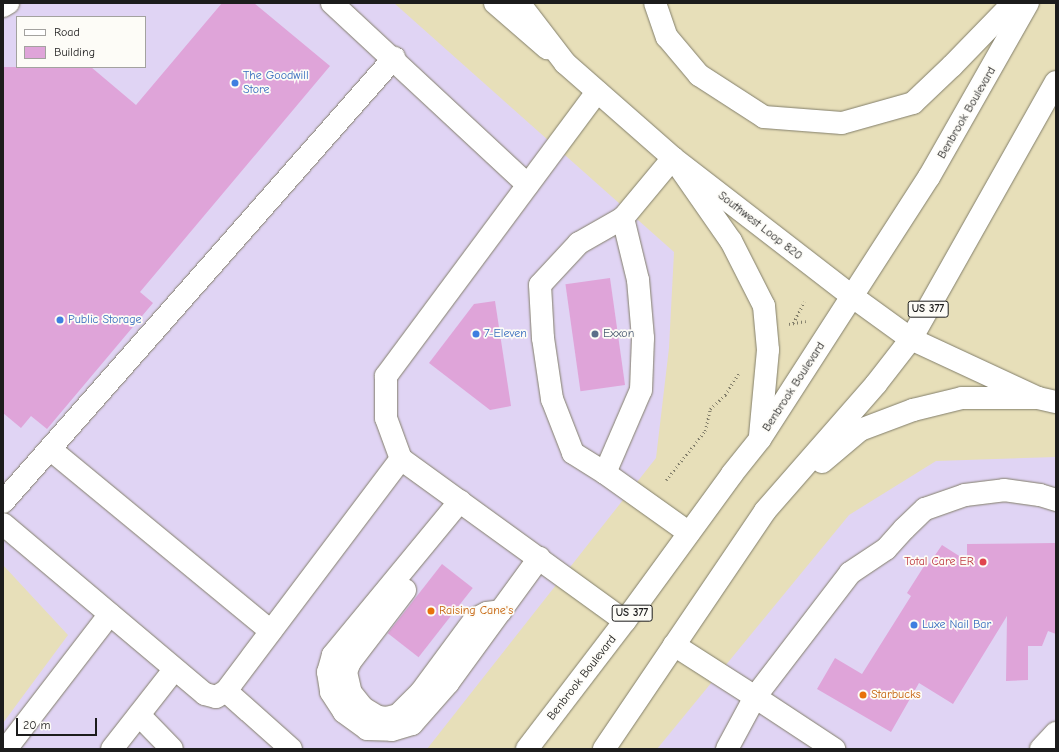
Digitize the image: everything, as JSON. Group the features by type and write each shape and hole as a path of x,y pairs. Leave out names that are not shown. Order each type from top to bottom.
{"main road":[{"path":"3,6 8,3"},
{"path":"332,3 394,58 528,185"},
{"name":"Southwest Loop 820","path":"495,3 673,158 853,297 911,339 1047,400"},
{"path":"519,3 565,63"},
{"path":"655,3 667,37 699,75 764,117 842,123 913,103 952,66 1013,3"},
{"name":"Benbrook Boulevard","path":"527,749 625,621 732,474 760,439 929,177 1028,3"},
{"path":"3,502 394,58"},
{"name":"US 377","path":"604,749 765,511 876,384 911,339 1056,82"},
{"path":"597,92 386,376 386,418 401,459 625,621"},
{"path":"689,533 605,473 573,453 552,399 543,338 540,285 579,243 624,218 673,158 731,241 764,306 768,350 760,439"},
{"path":"605,473 641,390 644,338 638,280 624,218"},
{"path":"765,511 860,430 913,410 962,398 1047,400"},
{"path":"50,449 271,631"},
{"path":"3,524 174,670 205,694 216,697 226,691 401,459"},
{"path":"727,749 755,697 850,573 886,549 925,509 965,495 1004,490 1040,495 1056,500"},
{"path":"460,501 334,655 328,672 331,692 344,712 367,729 392,730 412,724 448,683 539,558"},
{"path":"6,749 110,614"},
{"path":"674,645 834,749"},
{"path":"112,749 174,670"},
{"path":"226,691 279,745"},
{"path":"139,715 172,749"},
{"path":"1041,749 1056,733"}],"path":[{"path":"793,324 804,302"},
{"path":"785,325 813,320"},
{"path":"666,480 705,431 710,409 725,395 739,375 740,368"}],"shaded area":[{"path":"3,3 394,3 674,252 669,348 656,458 427,749 3,749 3,723 68,635 3,565"},
{"path":"1056,457 1056,749 657,749 849,515 936,461"}],"building":[{"path":"222,3 254,3 330,66 140,292 153,303 47,429 31,416 21,428 3,413 3,67 92,68 136,105"},
{"name":"Exxon","path":"610,278 625,385 580,391 565,284"},
{"name":"7-Eleven","path":"495,301 511,406 490,410 429,363 474,304"},
{"path":"1056,543 1056,634 1048,631 1042,646 1028,646 1028,680 1006,681 1007,616 953,704 919,683 891,732 817,689 835,658 862,674 911,596 907,593 926,563 929,564 942,545 967,561 967,544"},
{"name":"Raising Cane's","path":"442,564 473,588 419,657 388,633"}],"place":[{"name":"The Goodwill Store","path":"235,83"},
{"name":"Public Storage","path":"60,320"},
{"name":"7-Eleven","path":"476,334"},
{"name":"Exxon","path":"595,334"},
{"name":"Total Care ER","path":"983,562"},
{"name":"Raising Cane's","path":"431,611"},
{"name":"Luxe Nail Bar","path":"914,625"},
{"name":"Starbucks","path":"863,695"}]}
